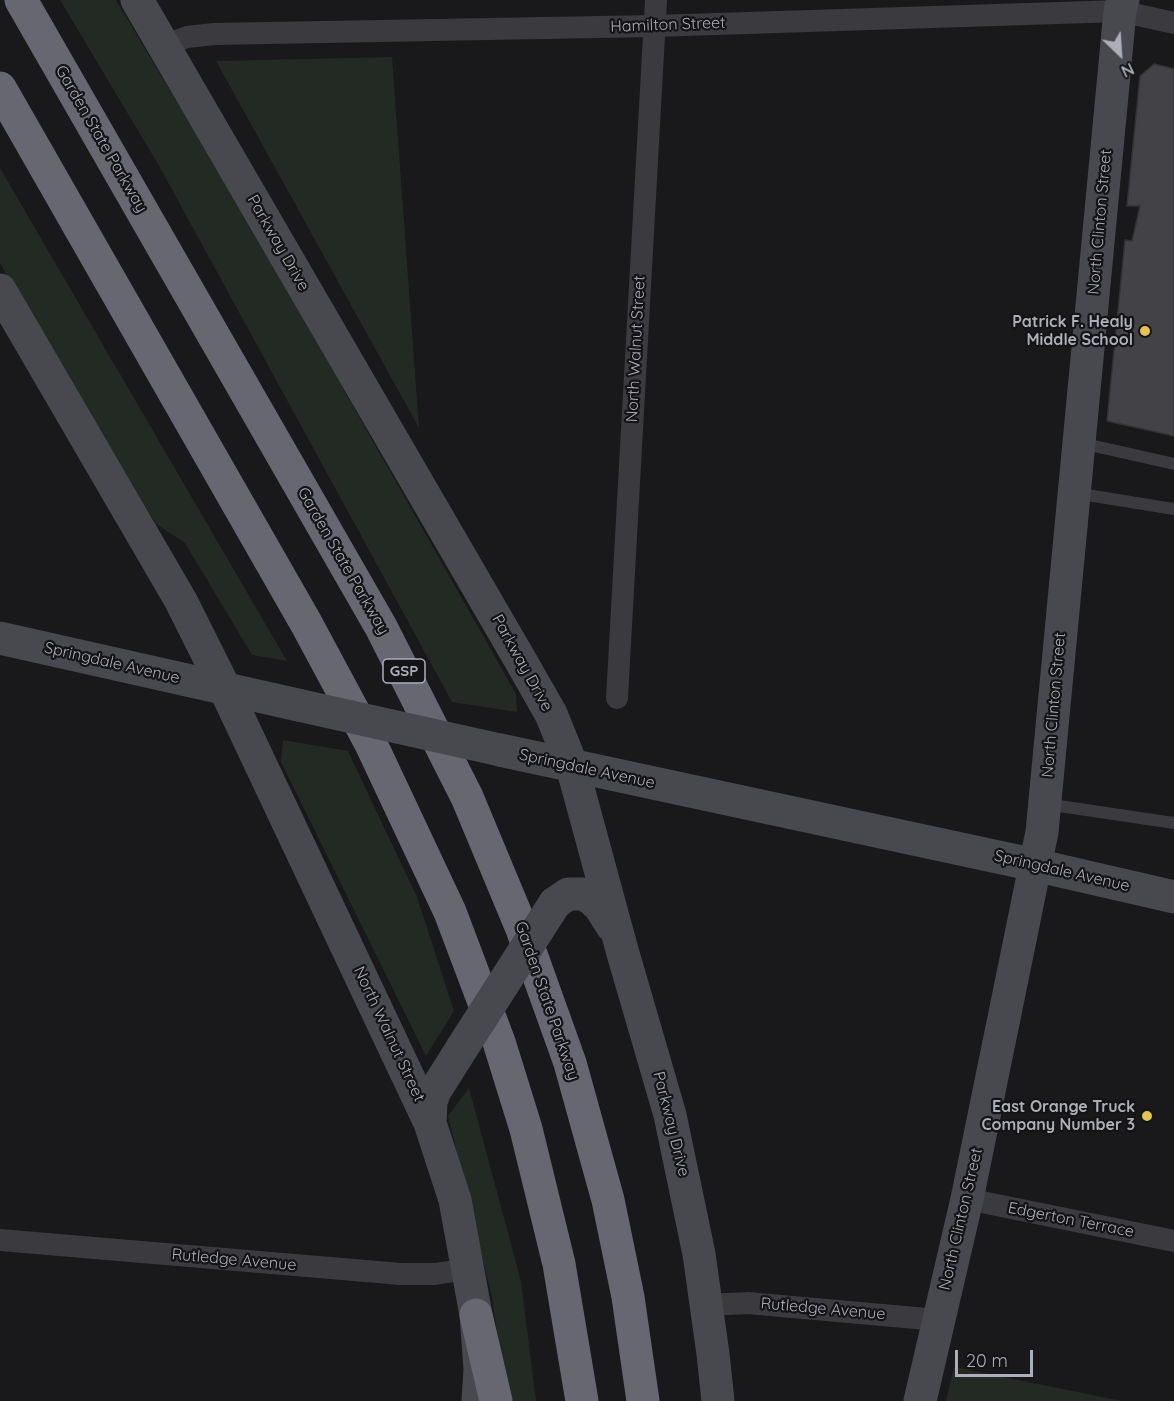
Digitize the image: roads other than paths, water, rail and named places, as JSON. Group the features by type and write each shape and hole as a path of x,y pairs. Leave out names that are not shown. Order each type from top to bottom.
{"highway":[{"name":"Garden State Parkway","path":"21,0 375,617 425,712 477,819 539,973 583,1109 608,1200 636,1342 643,1401"},
{"path":"0,88 306,623 371,744 450,912 496,1033 526,1129 559,1264 582,1401"},
{"path":"476,1315 496,1401"}],"main road":[{"name":"Parkway Drive","path":"136,0 533,682 550,714 572,766 670,1115 692,1214 718,1401"},
{"name":"North Clinton Street","path":"921,1401 967,1199 1042,832 1122,5"},
{"path":"0,290 161,565 225,689"},
{"name":"Springdale Avenue","path":"0,638 1174,897"},
{"name":"North Walnut Street","path":"225,689 430,1123 455,1200 476,1315 480,1369 477,1401"},
{"path":"430,1123 431,1101 435,1091 560,897 576,892 592,898 607,916 622,950"}],"street":[{"name":"North Walnut Street","path":"617,698 656,0"},
{"name":"Hamilton Street","path":"163,46 188,37 214,34 654,26 1122,5 1174,23"},
{"name":"Edgerton Terrace","path":"967,1199 1174,1241"},
{"name":"Rutledge Avenue","path":"0,1240 401,1274 435,1274 467,1269"},
{"name":"Rutledge Avenue","path":"706,1305 748,1303 938,1320"}],"lane":[{"path":"1079,443 1174,464"},
{"path":"1074,493 1174,509"},
{"path":"1044,803 1174,823"}],"place":[{"name":"Patrick F. Healy Middle School","path":"1145,331"},
{"name":"East Orange Truck Company Number 3","path":"1147,1116"}]}
